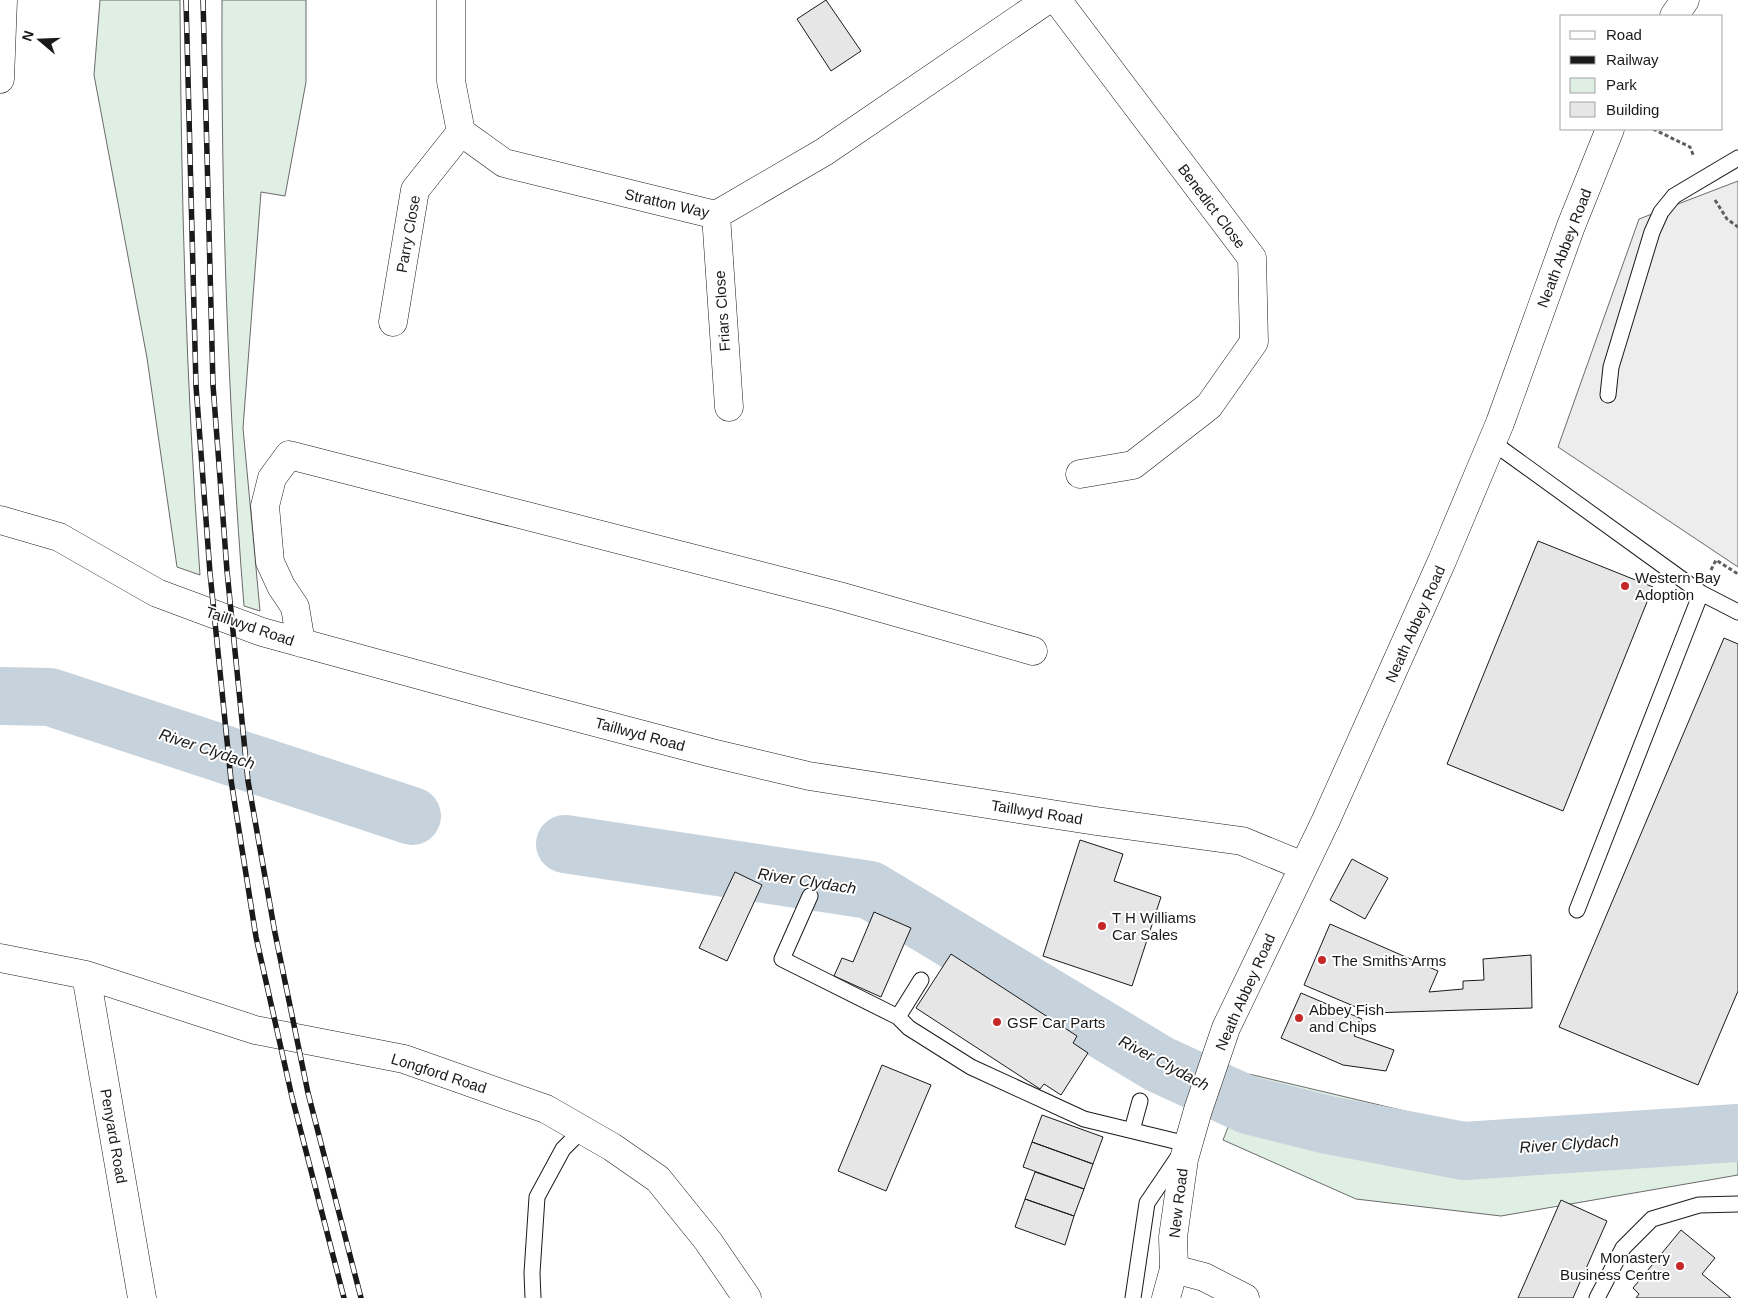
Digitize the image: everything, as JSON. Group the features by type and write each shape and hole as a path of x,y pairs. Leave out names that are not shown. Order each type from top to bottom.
{"street":[{"path":"0,79 3,0"},
{"path":"452,0 450,81 461,132"},
{"name":"Stratton Way","path":"461,132 504,163 716,215 824,152 1047,0"},
{"name":"Benedict Close","path":"1057,0 1252,258 1254,342 1209,406 1133,465 1080,474"},
{"path":"1675,15 1685,0"},
{"name":"Neath Abbey Road","path":"1198,1110 1226,1028 1393,675 1492,442 1571,226 1610,130"},
{"name":"Parry Close","path":"393,322 415,190 461,132"},
{"name":"Friars Close","path":"716,215 729,407"},
{"path":"301,643 295,607 281,586 270,562 265,506 272,478 289,456 840,596 1033,651"},
{"name":"Taillwyd Road","path":"0,520 59,537 157,593 262,632 712,753 809,776 1096,821 1242,841 1303,866"},
{"name":"Longford Road","path":"0,958 86,975 255,1030 404,1060 546,1109 612,1146 658,1179 708,1241 747,1298"},
{"name":"Penyard Road","path":"86,975 142,1298"},
{"name":"New Road","path":"1166,1298 1174,1269 1173,1237 1187,1144 1198,1110"},
{"path":"1174,1269 1204,1277 1245,1298"}],"lane":[{"path":"1608,395 1611,367 1652,232 1661,212 1674,196 1738,158"},
{"path":"1492,442 1701,593 1738,612"},
{"path":"1577,910 1701,593"},
{"path":"810,896 782,959 898,1017 909,1028 971,1067 1084,1119 1187,1144 1147,1203 1133,1298"},
{"path":"898,1017 921,980"},
{"path":"1132,1130 1140,1101"},
{"path":"533,1298 532,1273 537,1197 563,1148 583,1129"},
{"path":"1597,1298 1623,1248 1652,1219 1699,1205 1738,1204"}],"path":[{"path":"1655,130 1690,147"}],"green space":[{"path":"100,0 180,0 185,288 191,432 200,575 177,567 147,358 94,75"},
{"path":"222,0 306,0 306,82 285,196 261,192 243,428 260,611 244,606 238,531 224,228"},
{"path":"1249,1074 1510,1136 1738,1105 1738,1175 1501,1216 1356,1199 1223,1140"}],"shaded area":[{"path":"1738,181 1738,567 1558,447 1639,219"}],"building":[{"path":"826,0 861,51 831,71 797,19"},
{"path":"1538,541 1653,587 1563,811 1447,764"},
{"path":"1724,638 1738,644 1738,991 1698,1085 1559,1027"},
{"name":"T H Williams Car Sales","path":"1080,840 1123,854 1114,881 1161,897 1132,986 1043,956"},
{"path":"1352,859 1388,878 1365,919 1330,900"},
{"path":"735,872 762,885 727,961 699,948"},
{"path":"874,912 911,928 881,997 834,976 842,958 853,962"},
{"path":"1330,924 1438,971 1429,992 1463,989 1463,981 1484,980 1483,959 1531,955 1532,1008 1370,1013 1304,985"},
{"name":"GSF Car Parts","path":"951,954 1077,1036 1073,1043 1088,1053 1061,1095 1044,1084 1040,1089 916,1008"},
{"path":"1301,993 1362,1019 1354,1036 1394,1050 1386,1071 1343,1065 1281,1038"},
{"path":"882,1065 931,1085 886,1191 838,1171"},
{"path":"1042,1115 1103,1137 1093,1164 1032,1142"},
{"path":"1032,1142 1093,1164 1084,1189 1023,1167"},
{"path":"1035,1172 1084,1189 1074,1216 1025,1199"},
{"path":"1025,1199 1074,1216 1065,1245 1015,1227"},
{"path":"1561,1200 1607,1221 1573,1298 1518,1298"},
{"name":"Monastery Business Centre","path":"1681,1230 1715,1258 1702,1274 1731,1298 1636,1298 1639,1294 1633,1288"}],"waterway":[{"name":"River Clydach","path":"0,696 50,697 412,816"},
{"name":"River Clydach","path":"565,844 870,890 1159,1064 1248,1105 1328,1125 1464,1151 1738,1133"}],"railway":[{"path":"186,0 196,386 210,573 231,780 256,937 292,1097 344,1298"},
{"path":"203,0 213,385 227,571 248,781 275,933 308,1093 361,1298"}],"place":[{"name":"Western Bay Adoption","path":"1625,586"},
{"name":"T H Williams Car Sales","path":"1102,926"},
{"name":"The Smiths Arms","path":"1322,960"},
{"name":"Abbey Fish and Chips","path":"1299,1018"},
{"name":"GSF Car Parts","path":"997,1022"},
{"name":"Monastery Business Centre","path":"1680,1266"}]}
